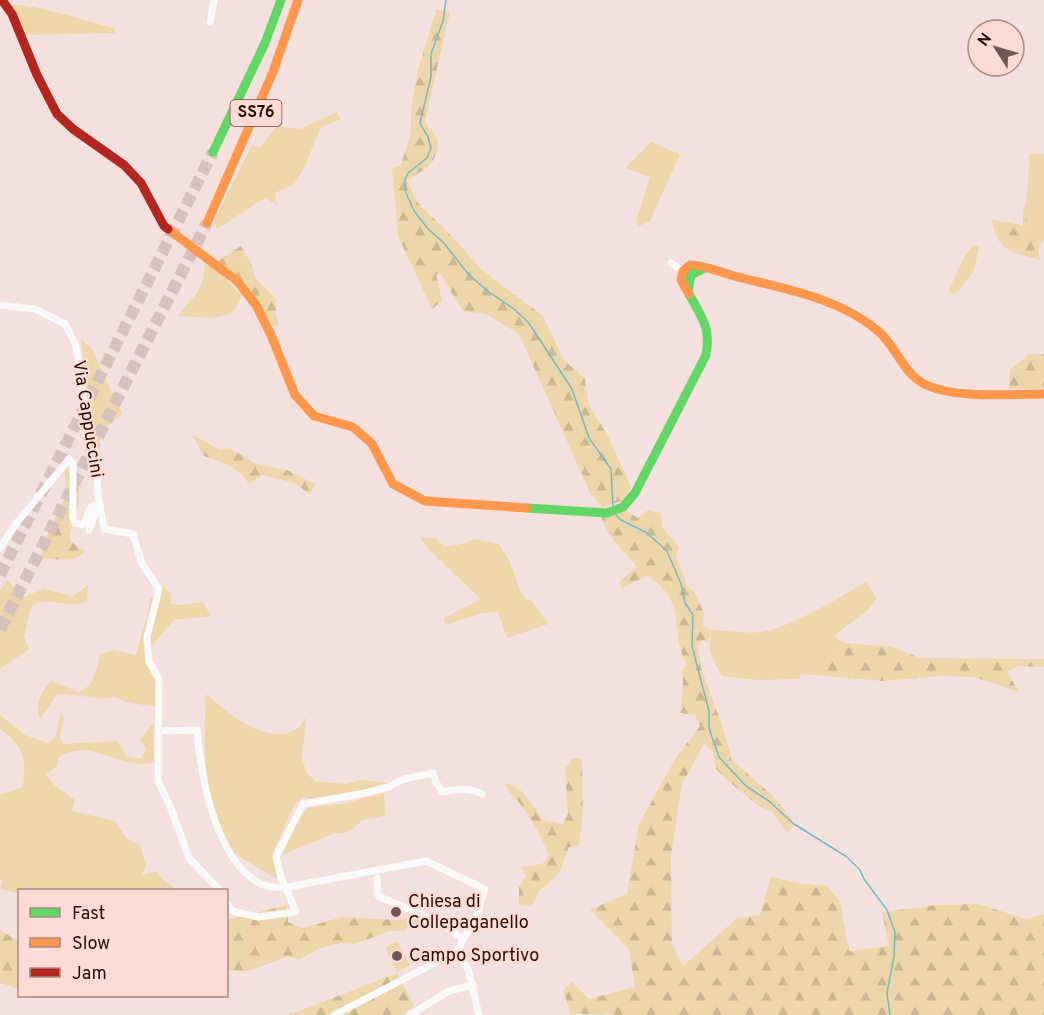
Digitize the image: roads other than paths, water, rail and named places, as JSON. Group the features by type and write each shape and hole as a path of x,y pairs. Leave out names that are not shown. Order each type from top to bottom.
{"main road":[{"path":"2,0 12,14 37,75 57,114 73,129 124,165 141,183 164,226 237,281 256,305 271,334 295,395 314,416 354,427 372,444 393,484 425,501 607,513 623,507 634,493 706,355 709,337 704,321 681,280 690,265 825,302 849,312 864,320 888,340 913,376 931,387 979,394 1044,393"},
{"name":"SS76","path":"213,152 265,43 281,0"},
{"name":"SS76","path":"207,223 273,72 298,0"}],"street":[{"path":"210,22 214,0"},
{"path":"671,263 686,273"},
{"name":"Via Cappuccini","path":"0,305 35,309 65,324 76,345 86,416 96,455 98,494 104,529 133,534 142,564 159,589 147,637 149,662 159,679 158,781 189,858 218,889"},
{"path":"0,548 15,525 69,459 73,464 73,519 75,523 82,525 90,508 94,506 95,515 89,530"},
{"path":"159,731 197,730 204,778 219,828 233,860 261,885 285,887 426,861 485,890 476,918 456,952 334,1015"},
{"path":"228,905 232,911 258,917 296,912 285,887 276,856 303,804 365,793 389,787 404,778 433,773 442,792 458,789 475,790 482,794"},
{"path":"377,878 380,897 438,921 463,939"},
{"path":"456,952 468,969 479,1015"},
{"path":"410,1015 449,991 473,985"}],"waterway":[{"path":"446,0 443,21 431,54 431,77 420,123 431,148 427,158 408,173 405,180 406,193 414,211 469,275 514,309 528,322 538,337 572,389 589,438 611,469 613,508"},
{"path":"616,515 621,520 647,533 667,551 681,584 685,603 693,615 692,646 709,711 709,728 719,757 746,786 769,801 794,824 847,857 860,870 887,910 895,932 894,956 887,993 890,1015"}],"tunnel":[{"path":"0,575 213,152"},
{"path":"0,629 207,223"}],"place":[{"name":"Chiesa di Collepaganello","path":"396,912"},
{"name":"Campo Sportivo","path":"397,956"}]}
